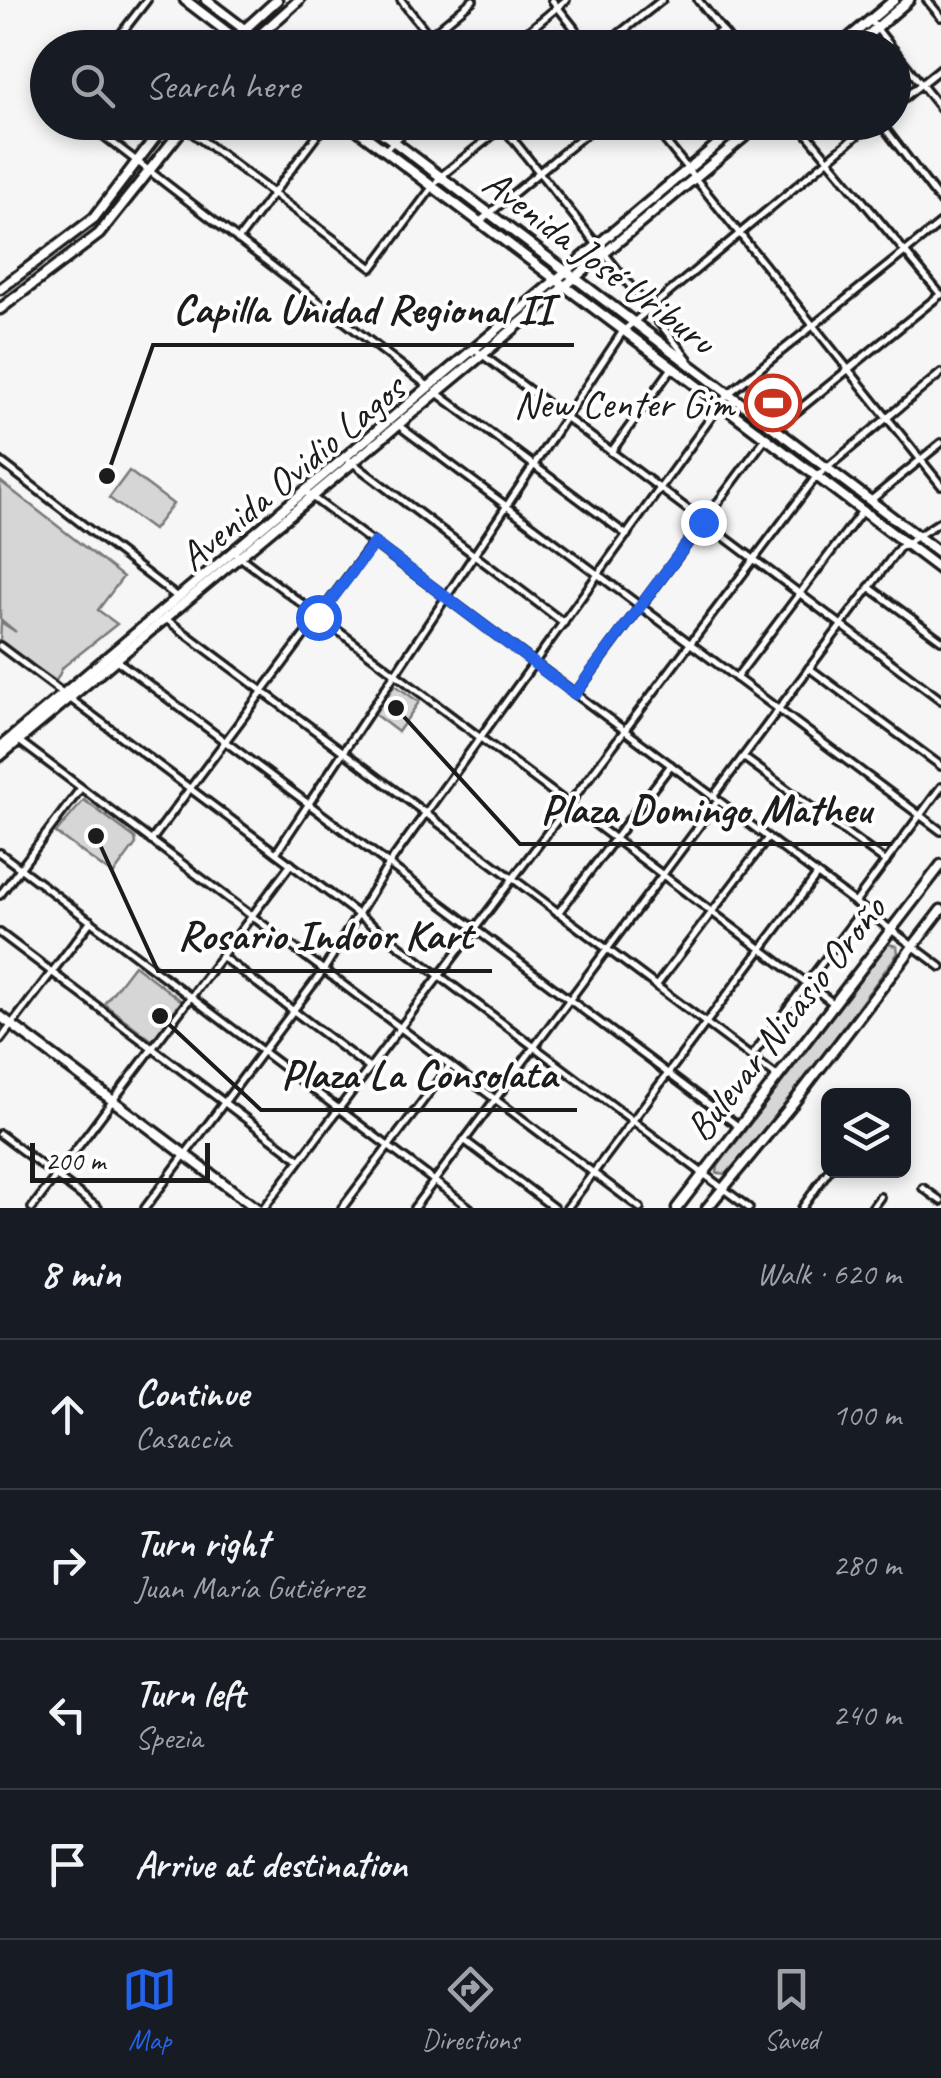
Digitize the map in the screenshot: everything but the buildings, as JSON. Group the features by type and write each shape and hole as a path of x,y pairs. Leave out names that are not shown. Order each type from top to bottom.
{"main road":[{"path":"186,0 226,30"},
{"path":"206,0 246,30"},
{"path":"241,30 278,0"},
{"path":"262,30 299,0"},
{"path":"868,30 894,0"},
{"path":"864,30 909,0"},
{"path":"0,289 89,223 154,140"},
{"path":"0,309 100,234 172,140"},
{"name":"Avenida José Uriburu","path":"371,140 941,570"},
{"name":"Avenida Ovidio Lagos","path":"0,756 161,614 479,352 723,140"},
{"name":"Avenida Ovidio Lagos","path":"600,249 740,140"},
{"name":"Avenida José Uriburu","path":"392,141 941,554"},
{"name":"Avenida Ovidio Lagos","path":"161,614 235,553"},
{"name":"Avenida Ovidio Lagos","path":"1,743 16,738"},
{"name":"Bulevar Nicasio Oroño","path":"676,1208 941,865"},
{"name":"Bulevar Nicasio Oroño","path":"707,1208 941,910"},
{"path":"0,1016 260,1208"}],"street":[{"path":"124,30 147,0"},
{"path":"400,0 425,30"},
{"path":"437,30 473,0"},
{"path":"552,0 576,30"},
{"path":"530,30 566,0"},
{"path":"624,30 662,0"},
{"path":"698,0 722,30"},
{"path":"927,0 941,17"},
{"path":"873,24 878,30"},
{"path":"911,92 941,68"},
{"path":"911,72 941,109"},
{"path":"109,140 627,534"},
{"path":"204,140 372,268 432,187 484,140"},
{"path":"238,240 314,140"},
{"path":"515,140 696,370"},
{"path":"479,222 579,140"},
{"path":"665,140 941,485"},
{"path":"775,430 941,294 813,140"},
{"path":"276,853 631,322 852,140"},
{"path":"894,140 941,202"},
{"path":"384,150 392,141"},
{"path":"146,1208 323,971 355,926 357,914 389,864 728,394 941,223"},
{"path":"479,352 941,700"},
{"path":"611,452 672,368"},
{"path":"260,1208 816,477 941,373"},
{"path":"394,422 941,830"},
{"path":"575,694 765,439"},
{"path":"870,501 941,443"},
{"path":"348,459 564,623"},
{"path":"0,462 177,597"},
{"path":"307,493 941,967"},
{"path":"736,678 862,511"},
{"path":"414,1208 608,950 743,757 869,587 906,544 941,521"},
{"path":"150,841 374,543"},
{"path":"235,553 835,1005"},
{"path":"869,587 941,640"},
{"path":"161,614 780,1078"},
{"path":"0,646 749,1208"},
{"path":"112,656 740,1128"},
{"path":"809,668 941,766"},
{"path":"16,738 640,1208"},
{"path":"743,757 886,862"},
{"path":"558,913 671,766"},
{"path":"855,903 941,787"},
{"path":"0,895 80,788"},
{"path":"656,986 768,838"},
{"path":"0,853 470,1208"},
{"path":"32,1208 291,864"},
{"path":"567,1208 818,875"},
{"path":"752,1057 862,909"},
{"path":"0,1040 90,922"},
{"path":"0,933 300,1159"},
{"path":"222,956 369,1068"},
{"path":"342,1208 450,1065"},
{"path":"0,1134 98,1208"},
{"path":"464,1140 554,1208"},
{"path":"802,1208 823,1178"},
{"path":"924,1188 941,1201"},
{"path":"872,1208 880,1197"}],"shaded area":[{"path":"129,471 173,504 153,530 109,498"},
{"path":"0,481 123,577 98,610 117,624 63,667 56,681 0,643 1,622 16,632 0,619"},
{"path":"395,685 419,702 398,732 374,714"},
{"path":"84,800 135,838 136,844 113,875 56,833"},
{"path":"888,944 897,946 898,953 790,1099 727,1174 717,1173 718,1166"},
{"path":"134,965 183,1002 153,1041 104,1004"}],"place":[{"name":"New Center Gim","path":"773,403"},
{"name":"Capilla Unidad Regional II","path":"107,476"},
{"name":"Plaza Domingo Matheu","path":"396,708"},
{"name":"Rosario Indoor Kart","path":"96,836"},
{"name":"Plaza La Consolata","path":"160,1016"}],"route":[{"path":"318,617 374,543 575,694 703,522"}]}
